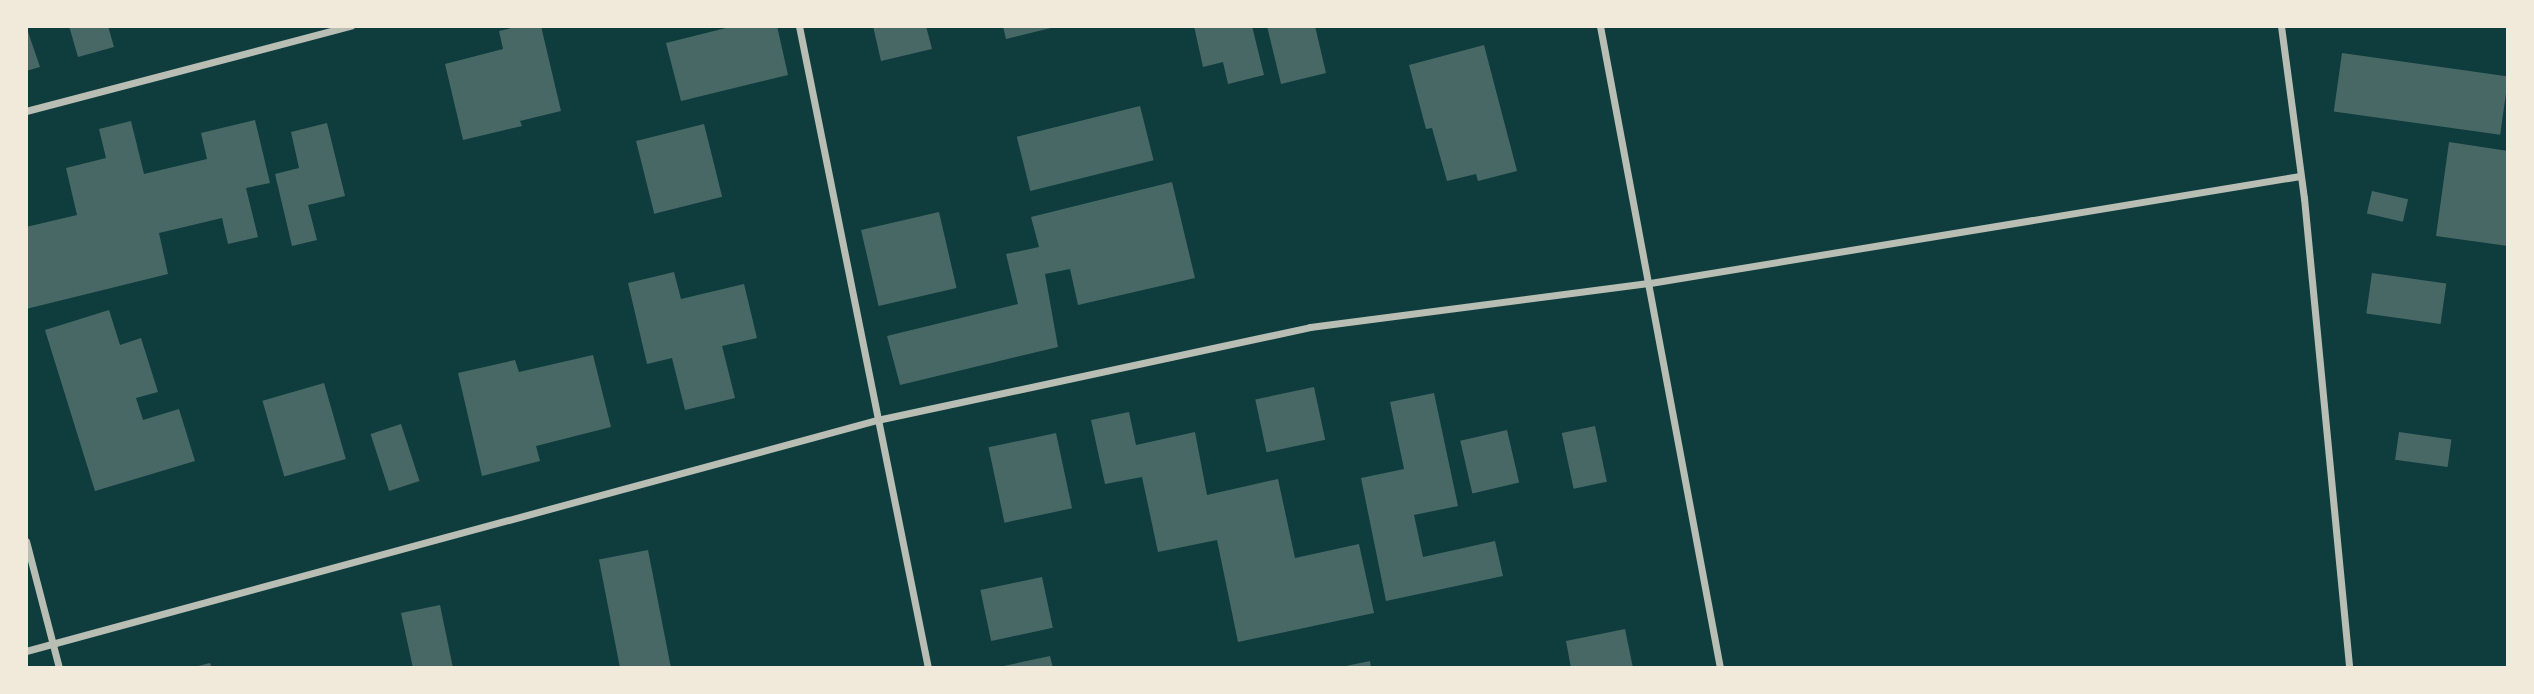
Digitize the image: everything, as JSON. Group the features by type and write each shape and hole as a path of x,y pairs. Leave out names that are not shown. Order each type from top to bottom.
{"street":[{"path":"26,111 351,26"},
{"path":"799,26 928,668"},
{"path":"1600,26 1720,668"},
{"path":"2281,26 2300,176 2349,668"},
{"path":"26,651 877,420 1310,327 1650,283 2300,176"},
{"path":"26,541 59,668"}],"building":[{"path":"26,26 40,67 26,71"},
{"path":"69,26 108,26 114,47 78,57"},
{"path":"520,26 541,26 561,111 520,121 522,126 463,140 445,64 503,49 499,31"},
{"path":"734,26 777,26 788,75 681,101 666,43"},
{"path":"873,26 926,26 932,49 881,61"},
{"path":"1003,26 1055,26 1055,27 1006,39"},
{"path":"1194,26 1252,26 1264,75 1228,84 1223,62 1203,67"},
{"path":"1267,26 1315,26 1326,73 1281,84"},
{"path":"1484,45 1517,171 1478,181 1476,174 1447,181 1432,128 1426,129 1409,65"},
{"path":"2342,53 2508,76 2500,135 2334,111"},
{"path":"1140,106 1154,160 1030,191 1017,137"},
{"path":"255,120 270,183 246,188 258,237 228,244 222,218 159,233 168,274 26,309 26,227 77,215 66,168 106,158 99,129 131,121 144,174 207,159 201,133"},
{"path":"327,123 345,196 308,205 317,240 292,246 275,174 299,168 291,132"},
{"path":"704,124 722,197 654,214 636,141"},
{"path":"2449,142 2508,151 2508,246 2436,236"},
{"path":"1172,182 1195,278 1078,305 1070,269 1045,274 1058,347 900,385 887,336 1018,304 1006,254 1039,247 1031,217"},
{"path":"2372,191 2408,199 2403,222 2367,213"},
{"path":"939,212 957,288 879,306 861,230"},
{"path":"674,272 681,299 744,284 757,338 722,346 735,398 685,410 672,358 647,364 628,283"},
{"path":"2372,273 2446,283 2441,324 2366,314"},
{"path":"109,310 120,345 141,338 158,392 136,398 143,420 179,409 195,461 95,491 45,330"},
{"path":"593,355 611,427 536,446 540,461 482,476 458,373 515,360 519,372"},
{"path":"324,383 346,459 284,477 262,401"},
{"path":"1314,387 1325,440 1267,452 1255,399"},
{"path":"1434,393 1458,506 1414,515 1423,557 1495,541 1503,576 1386,601 1361,478 1404,469 1390,402"},
{"path":"1129,412 1136,445 1195,432 1207,495 1278,479 1295,558 1359,544 1374,613 1238,642 1217,540 1158,552 1142,477 1105,484 1091,420"},
{"path":"401,424 420,481 389,491 371,434"},
{"path":"1595,426 1607,482 1574,489 1562,433"},
{"path":"1507,430 1519,483 1472,493 1460,441"},
{"path":"2399,432 2451,439 2448,467 2395,460"},
{"path":"1056,433 1072,508 1005,523 989,447"},
{"path":"648,550 671,668 620,668 599,560"},
{"path":"1042,577 1053,628 991,641 980,590"},
{"path":"440,605 453,668 413,668 401,613"},
{"path":"1625,629 1633,668 1571,668 1566,641"},
{"path":"1050,656 1053,668 999,667"},
{"path":"1370,661 1371,668 1341,668 1341,667"},
{"path":"210,663 212,668 194,668 194,667"}]}
